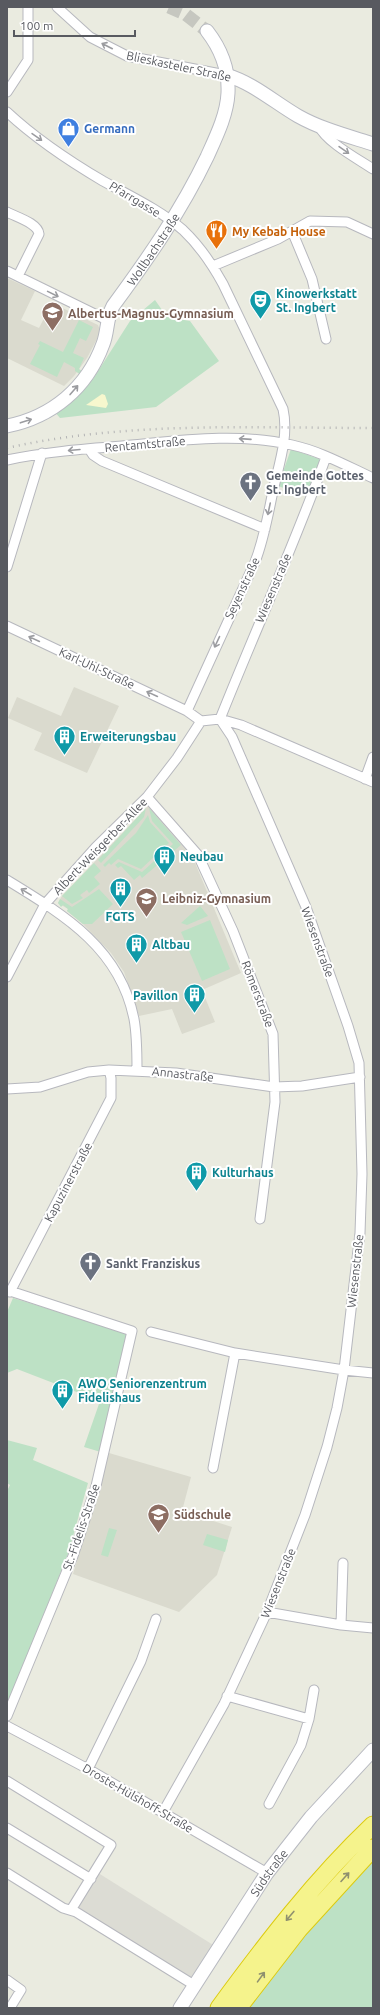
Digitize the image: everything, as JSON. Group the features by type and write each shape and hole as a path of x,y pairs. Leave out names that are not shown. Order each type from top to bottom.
{"highway":[{"path":"219,2008 255,1959 296,1908 373,1825"},
{"path":"238,2008 299,1929 373,1848"}],"street":[{"path":"7,92 28,60 28,7"},
{"name":"Blieskasteler Straße","path":"57,7 90,37 127,56 226,75 248,83 299,116 319,126 373,144"},
{"name":"Wollbachstraße","path":"7,426 44,414 66,399 83,380 103,346 107,320 113,306 173,222 192,187 219,128 228,95 226,75 221,54 207,31"},
{"name":"Pfarrgasse","path":"7,112 33,134 71,161 173,222 195,243 213,266 283,409 285,419 284,444"},
{"path":"319,126 321,131 330,139 373,169"},
{"path":"7,212 35,226 39,234 18,276"},
{"path":"213,266 278,239 310,221 347,222 373,234"},
{"path":"292,231 312,279 326,339"},
{"path":"7,271 107,320"},
{"name":"Rentamtstraße","path":"7,460 42,453 206,439 238,438 284,444 326,457 373,478"},
{"name":"Seyenstraße","path":"187,711 255,562 265,529 284,444"},
{"path":"89,449 93,454 108,464 265,529"},
{"path":"8,562 42,453"},
{"name":"Wiesenstraße","path":"163,1812 227,1696 267,1612 305,1514 327,1447 337,1408 344,1370 360,1234 362,1174 359,1063 348,1026 306,907 232,737 220,719 254,633 302,523 326,457"},
{"name":"Karl-Uhl-Straße","path":"7,626 187,711"},
{"path":"187,711 201,721 220,719 241,726 369,781 373,757"},
{"name":"Albert-Weisgerber-Allee","path":"7,977 45,904 96,847 147,797 177,758 201,721"},
{"name":"Römerstraße","path":"147,797 198,855 215,889 273,1034 275,1102 260,1219"},
{"path":"7,880 45,904 86,934 110,962 120,977 134,1019 137,1070"},
{"name":"Annastraße","path":"7,1089 40,1087 88,1072 108,1070 137,1070 210,1076 274,1087 302,1086 360,1077"},
{"name":"Kapuzinerstraße","path":"9,1291 111,1098 111,1078 108,1070"},
{"name":"St.-Fidelis-Straße","path":"7,1716 73,1556 96,1486 132,1331 9,1291"},
{"path":"151,1332 236,1352 373,1374"},
{"path":"213,1468 236,1352"},
{"path":"341,1625 343,1563"},
{"path":"267,1612 341,1625 373,1628"},
{"path":"88,1769 141,1661 156,1619"},
{"path":"269,1804 301,1745 309,1719 314,1690"},
{"path":"227,1696 309,1719"},
{"name":"Droste-Hülshoff-Straße","path":"7,1726 88,1769 267,1873"},
{"name":"Südstraße","path":"180,2008 267,1873 311,1817 373,1750"},
{"path":"7,1781 111,1845 71,1910"},
{"path":"7,1828 91,1879"},
{"path":"7,1873 63,1908 71,1910 194,1985"},
{"path":"7,1980 22,1990 10,2008"}],"shaded area":[{"name":"Albertus-Magnus-Gymnasium","path":"7,278 35,291 21,320 39,328 52,303 98,325 100,330 98,337 87,358 74,376 64,386 7,358"},
{"path":"155,300 167,317 190,321 219,361 156,407 60,418 54,411 90,381 75,371 75,368 64,362 57,377 30,364 40,345 38,344 40,341 63,352 79,320 93,327 86,341 80,338 73,353 84,358 79,369 93,379 130,321"},
{"path":"291,449 322,460 307,496 278,486"},
{"path":"74,687 119,706 87,773 34,750 42,733 8,718 17,697 61,716"},
{"name":"Leibniz-Gymnasium","path":"148,806 193,858 241,973 202,990 215,1022 182,1034 172,1009 139,1016 124,972 111,953 83,924 67,911 68,909 58,903 62,896"},
{"path":"146,808 144,817 101,863 98,860"},
{"path":"149,808 181,845 142,878 140,875 134,880 121,866 118,868 115,865 119,862 142,872 173,844 152,821"},
{"path":"148,815 150,822 169,843 141,869 118,859 111,865 109,863 105,867 103,865 136,833"},
{"path":"94,863 101,871 94,877 100,884 89,893 87,890 80,895 83,898 72,904 62,896"},
{"path":"99,889 113,904 92,924 83,924 67,911 68,909 63,905 61,907 58,903 60,899 72,907"},
{"path":"200,906 208,916 187,925 181,923"},
{"path":"210,920 230,969 202,981 181,932"},
{"path":"13,1298 127,1333 104,1453 84,1447 100,1401 17,1369 7,1373 7,1312"},
{"path":"7,1440 37,1448 33,1460 88,1483 68,1554 7,1706 7,1491 10,1485 7,1483"},
{"name":"Südschule","path":"109,1453 191,1477 182,1511 232,1527 217,1575 179,1612 73,1574"},
{"path":"109,1528 117,1530 108,1557 101,1555"},
{"path":"207,1534 228,1540 225,1552 203,1545"},
{"path":"373,1853 373,2008 245,2008 253,1995"},
{"path":"95,1871 218,1948 194,1985 71,1910"}],"sand":[{"path":"102,394 105,395 108,404 106,408 86,405"}],"tunnel":[{"path":"169,7 185,14 207,31"}],"railway":[{"path":"7,448 52,439 98,433 143,430 235,427 373,428"}],"place":[{"name":"Germann","path":"69,148"},
{"name":"My Kebab House","path":"216,250"},
{"name":"Kinowerkstatt St. Ingbert","path":"260,320"},
{"name":"Albertus-Magnus-Gymnasium","path":"53,332"},
{"name":"Gemeinde Gottes St. Ingbert","path":"250,502"},
{"name":"Erweiterungsbau","path":"65,756"},
{"name":"Neubau","path":"164,876"},
{"name":"FGTS","path":"120,908"},
{"name":"Leibniz-Gymnasium","path":"147,918"},
{"name":"Altbau","path":"136,964"},
{"name":"Pavillon","path":"194,1014"},
{"name":"Kulturhaus","path":"197,1192"},
{"name":"Sankt Franziskus","path":"90,1282"},
{"name":"AWO Seniorenzentrum Fidelishaus","path":"63,1410"},
{"name":"Südschule","path":"158,1534"}]}
